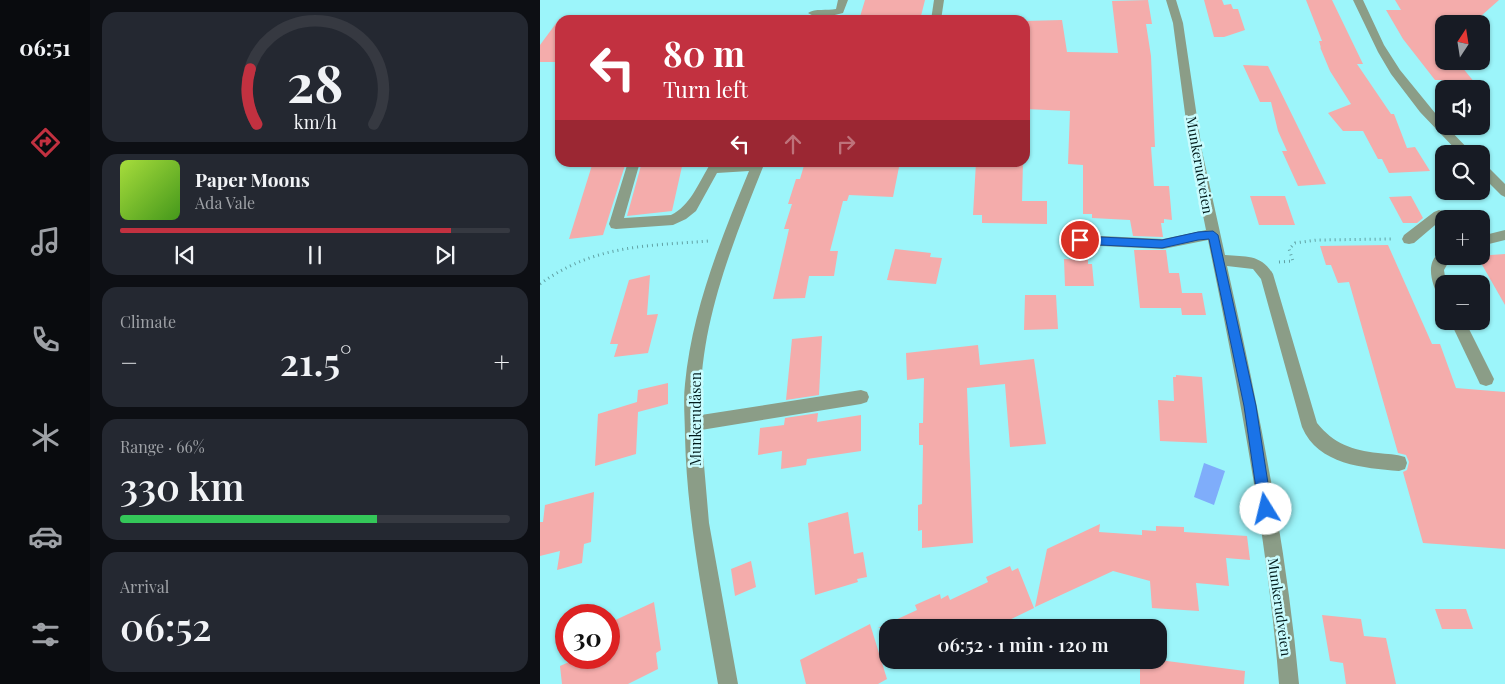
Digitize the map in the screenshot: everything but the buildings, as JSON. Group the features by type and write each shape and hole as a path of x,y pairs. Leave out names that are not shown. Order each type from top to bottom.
{"street":[{"path":"813,15 818,0"},
{"path":"823,15 840,11 843,0"},
{"path":"937,15 940,0"},
{"name":"Munkerudveien","path":"1171,0 1178,23 1195,143 1250,406 1284,627 1289,684"},
{"path":"1358,0 1387,59 1401,79 1458,145"},
{"path":"633,167 616,224 673,220 691,208 713,169 731,167"},
{"name":"Munkerudåsen","path":"728,684 702,534 693,450 693,381 703,318 729,239 757,167"},
{"path":"1490,176 1505,192"},
{"path":"1409,239 1435,218"},
{"path":"1080,240 1162,244 1198,236 1213,235"},
{"path":"1490,238 1505,235"},
{"path":"1218,260 1256,264 1262,268 1268,278 1310,427 1322,441 1336,451 1365,459 1399,463"},
{"path":"1462,330 1486,379"},
{"path":"693,424 861,397"}],"path":[{"path":"540,284 571,264 592,254 639,246 729,239"},
{"path":"1256,264 1293,261 1289,249 1295,243 1317,240 1409,239"}],"water":[{"path":"1204,463 1225,471 1214,505 1194,497"}],"route":[{"path":"1080,240 1162,244 1178,242 1198,236 1213,235 1250,406 1266,509"}]}
